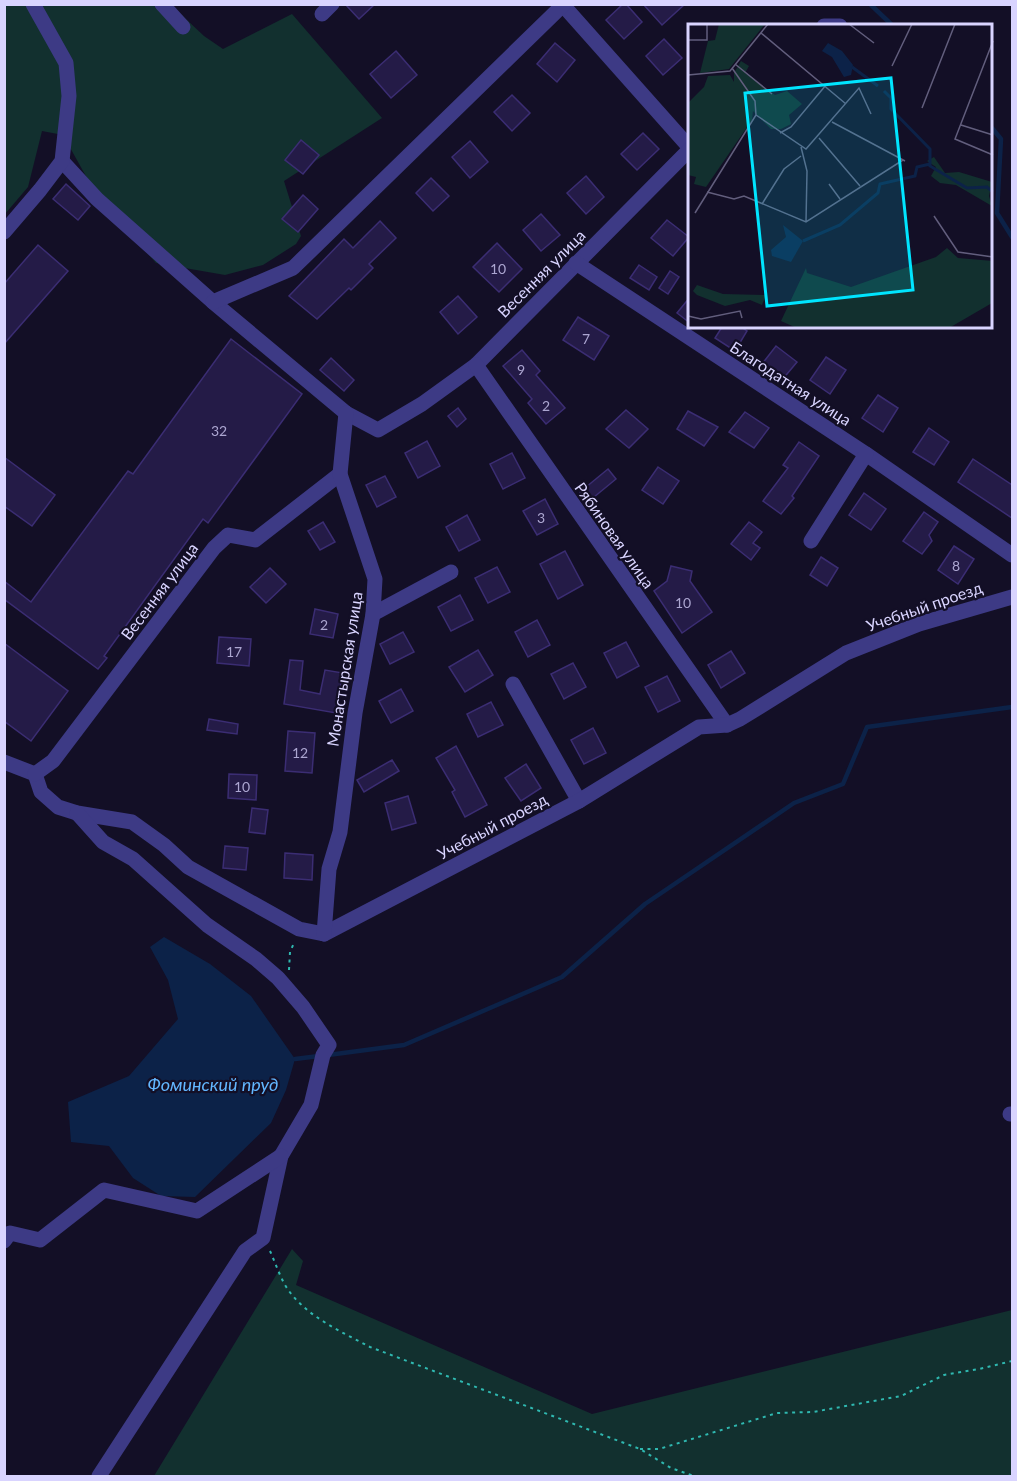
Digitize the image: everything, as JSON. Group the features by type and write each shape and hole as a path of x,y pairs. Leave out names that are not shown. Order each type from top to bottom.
{"street":[{"path":"4,232 62,161 69,96 66,63 33,4"},
{"path":"162,4 183,27"},
{"path":"213,302 293,268 563,5 688,147"},
{"name":"Весенняя улица","path":"346,413 378,429 422,404 476,365 688,151"},
{"path":"62,161 97,199 213,302 346,413"},
{"name":"Благодатная улица","path":"576,263 866,454 1012,555"},
{"name":"Рябиновая улица","path":"476,365 727,725"},
{"name":"Монастырская улица","path":"324,934 329,869 340,832 355,713 373,615 375,579 340,474 346,413"},
{"path":"811,541 866,454"},
{"name":"Весенняя улица","path":"35,774 53,761 214,548 228,535 255,540 340,474"},
{"path":"373,615 451,572"},
{"name":"Учебный проезд","path":"324,934 579,801 699,727 727,725 846,653 919,624 1012,597"},
{"path":"513,684 579,801"},
{"path":"4,762 35,774 41,792 58,807 77,813 132,822 164,845 188,867 299,930 324,934"},
{"path":"77,813 103,842 133,859 207,925 256,959 278,978 303,1007 329,1045 323,1054 311,1105 281,1156 263,1238 245,1251 99,1476"},
{"path":"4,1241 10,1233 40,1240 104,1190 197,1211 281,1156"}],"path":[{"path":"291,975 290,952 299,930"},
{"path":"263,1238 285,1285 300,1304 328,1324 370,1347 640,1449 671,1468 694,1476"},
{"path":"640,1449 659,1449 777,1413 813,1412 901,1396 944,1375 979,1370 1012,1361"}],"green space":[{"path":"5,5 171,5 204,36 223,49 292,14 382,118 284,181 301,236 296,244 263,265 225,275 156,263 97,196 63,135 42,131 28,187 5,214"},
{"path":"292,1249 303,1261 296,1285 592,1414 1012,1310 1012,1476 154,1476"}],"water":[{"name":"Фоминский пруд","path":"164,937 210,964 251,996 295,1059 286,1090 271,1123 195,1197 161,1196 133,1178 109,1146 71,1142 68,1102 129,1076 178,1019 168,980 150,947"}],"building":[{"path":"345,4 375,4 359,19"},
{"path":"623,4 626,4 642,22 624,39 606,20"},
{"path":"643,4 685,4 662,25"},
{"path":"664,39 682,58 663,75 646,56"},
{"path":"555,43 575,60 557,82 537,64"},
{"path":"396,51 417,75 391,98 370,74"},
{"path":"512,95 530,113 512,131 494,112"},
{"path":"643,133 659,149 637,170 621,154"},
{"path":"301,140 319,155 303,174 285,160"},
{"path":"470,141 488,162 470,178 452,157"},
{"path":"586,176 604,197 586,214 567,193"},
{"path":"431,178 449,196 433,211 416,193"},
{"path":"66,184 90,206 78,220 53,199"},
{"path":"303,195 318,209 298,232 282,219"},
{"path":"541,214 560,235 541,251 523,230"},
{"path":"667,220 688,236 673,256 651,238"},
{"path":"380,221 396,238 369,264 373,268 317,319 289,296 344,239 353,248"},
{"path":"497,243 522,269 499,292 473,267"},
{"path":"38,245 68,271 4,344 4,284"},
{"path":"639,265 657,277 649,290 630,278"},
{"path":"670,271 679,277 668,294 659,288"},
{"path":"458,296 477,317 458,334 440,312"},
{"path":"688,299 688,321 677,313"},
{"path":"578,317 609,336 594,360 563,340"},
{"path":"721,328 742,328 747,331 735,351 715,338"},
{"path":"231,339 302,394 208,523 203,519 104,656 107,658 98,669 4,599 4,581 31,602 128,471 133,474"},
{"path":"776,346 797,362 782,380 762,364"},
{"path":"522,350 540,371 536,375 565,408 546,424 528,403 532,399 503,366"},
{"path":"826,357 846,370 830,394 810,380"},
{"path":"331,358 354,380 344,391 320,370"},
{"path":"878,395 898,408 883,432 862,418"},
{"path":"458,408 466,419 457,427 448,416"},
{"path":"626,410 648,429 629,448 606,429"},
{"path":"688,411 718,427 704,446 677,429"},
{"path":"745,412 769,428 754,448 729,432"},
{"path":"929,428 949,442 934,465 913,452"},
{"path":"427,441 440,466 418,478 405,453"},
{"path":"799,442 819,456 792,496 794,498 781,514 763,501 788,468 783,465"},
{"path":"512,453 525,478 503,489 490,464"},
{"path":"4,457 55,495 32,526 4,506"},
{"path":"973,459 1012,485 1012,518 958,482"},
{"path":"658,467 679,481 663,504 642,490"},
{"path":"608,469 616,479 588,502 580,492"},
{"path":"385,476 396,497 377,507 366,485"},
{"path":"864,493 886,509 871,530 849,515"},
{"path":"545,499 558,524 537,535 523,511"},
{"path":"924,512 938,522 929,535 932,541 922,554 903,541"},
{"path":"467,515 480,540 459,551 446,527"},
{"path":"323,522 335,542 320,550 308,531"},
{"path":"749,522 762,532 753,543 760,548 751,560 731,544"},
{"path":"954,546 974,559 958,584 938,570"},
{"path":"565,551 583,585 558,599 540,564"},
{"path":"821,557 838,568 827,586 810,575"},
{"path":"671,566 692,571 690,581 712,612 682,633 654,591 667,581"},
{"path":"497,567 510,592 488,603 475,578"},
{"path":"270,568 286,584 266,603 250,587"},
{"path":"460,595 473,620 451,631 438,607"},
{"path":"315,609 338,614 333,638 310,634"},
{"path":"537,620 550,645 528,657 515,632"},
{"path":"403,632 414,652 390,664 380,644"},
{"path":"219,637 251,639 249,666 217,663"},
{"path":"626,642 639,666 617,678 604,653"},
{"path":"4,643 68,691 31,741 4,721"},
{"path":"478,650 493,675 465,692 449,667"},
{"path":"731,651 745,673 721,688 708,665"},
{"path":"290,660 303,661 300,690 320,694 325,670 343,673 336,713 284,704"},
{"path":"573,663 586,687 564,699 551,674"},
{"path":"667,676 680,701 658,712 645,687"},
{"path":"401,689 413,711 391,723 379,701"},
{"path":"491,702 503,725 478,737 467,714"},
{"path":"209,719 238,724 237,734 207,730"},
{"path":"593,728 606,753 584,764 571,740"},
{"path":"288,731 315,733 312,773 285,771"},
{"path":"456,746 487,805 465,817 452,792 455,790 436,758"},
{"path":"392,760 399,771 364,792 357,780"},
{"path":"526,764 541,788 521,801 505,778"},
{"path":"229,774 257,775 256,800 228,798"},
{"path":"408,796 416,823 392,830 385,803"},
{"path":"252,808 268,810 265,834 249,832"},
{"path":"225,846 248,848 246,870 223,868"},
{"path":"285,853 313,855 312,880 284,878"}],"waterway":[{"path":"870,4 891,24"},
{"path":"993,129 1001,139 997,213 1012,237"},
{"path":"328,1055 404,1045 562,977 645,904 794,803 843,784 867,727 1012,707"},
{"path":"295,1059 319,1056"}]}
